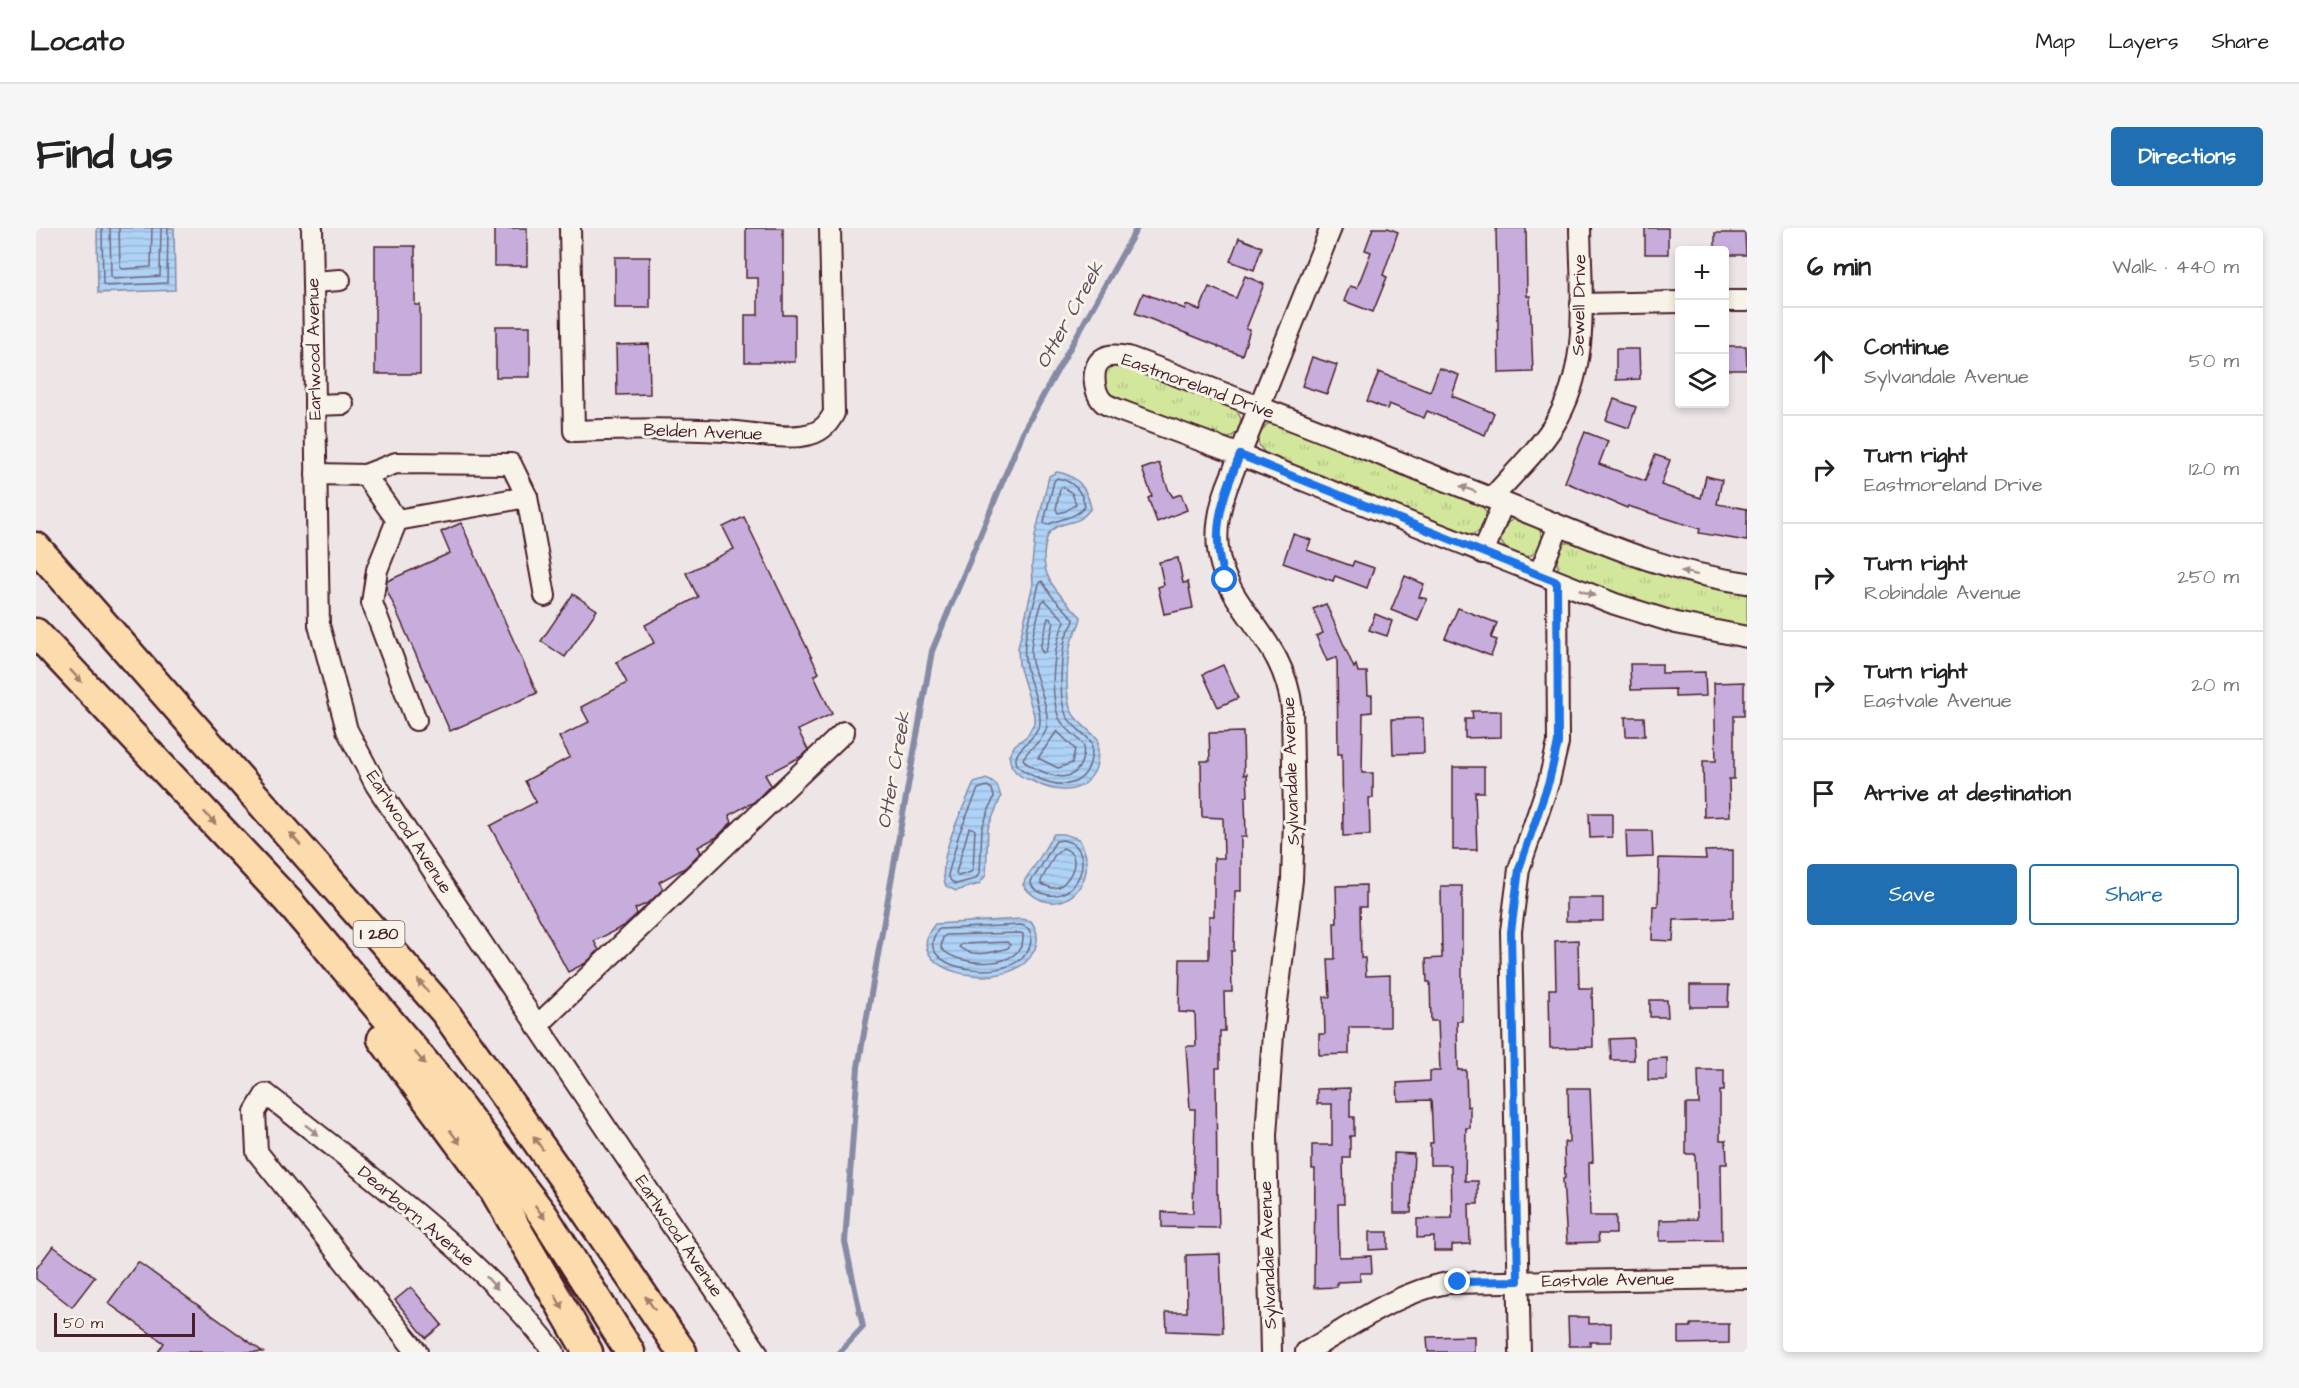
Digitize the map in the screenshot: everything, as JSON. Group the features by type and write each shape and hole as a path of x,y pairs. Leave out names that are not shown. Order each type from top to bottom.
{"highway":[{"name":"I 280","path":"36,548 444,1011 682,1352"},
{"name":"I 280","path":"36,633 288,901 441,1082 544,1216 630,1352"},
{"path":"288,901 375,1031 494,1190 588,1352"}],"street":[{"name":"Earlwood Avenue","path":"312,228 319,625 347,730 376,785 757,1352"},
{"name":"Belden Avenue","path":"570,228 574,431 720,430 791,436 806,435 829,424 834,414 830,228"},
{"name":"Sylvandale Avenue","path":"1271,1352 1266,1135 1272,1046 1292,880 1294,820 1292,709 1280,664 1269,644 1229,587 1219,560 1217,543 1220,508 1330,228"},
{"name":"Sewell Drive","path":"1483,553 1497,501 1546,436 1565,405 1577,369 1581,304 1580,228"},
{"path":"313,282 340,280"},
{"path":"1729,301 1747,301"},
{"path":"1581,304 1675,302"},
{"name":"Eastmoreland Drive","path":"1747,583 1702,576 1668,567 1128,357 1116,355 1103,358 1096,366 1094,378 1096,392 1103,402 1116,409 1240,455 1557,582 1656,618 1747,637"},
{"path":"315,405 343,404"},
{"path":"316,474 365,475 396,463 511,464 527,496 545,596"},
{"path":"365,475 397,520"},
{"path":"397,520 527,496"},
{"path":"397,520 377,570 372,603 416,720"},
{"path":"1539,574 1559,526"},
{"path":"1520,1352 1511,932 1519,869 1549,781 1558,743 1557,582"},
{"path":"537,1026 844,732"},
{"name":"Dearborn Avenue","path":"417,1352 257,1152 254,1129 255,1112 266,1094 419,1215 484,1275 541,1335 554,1352"},
{"name":"Eastvale Avenue","path":"1306,1352 1409,1293 1434,1286 1458,1282 1747,1278"}],"green space":[{"path":"1116,361 1235,407 1241,419 1237,432 1230,438 1215,436 1104,392 1099,374"},
{"path":"1267,424 1276,424 1481,504 1487,514 1482,530 1469,536 1267,457 1258,443 1259,435"},
{"path":"1514,519 1528,522 1538,528 1542,536 1537,551 1529,556 1520,557 1510,553 1501,542 1503,528"},
{"path":"1566,543 1578,543 1747,592 1747,626 1678,614 1628,599 1564,575 1558,569 1556,553 1560,546"}],"water":[{"path":"97,228 174,228 175,290 98,293"},
{"path":"1057,472 1070,476 1080,484 1087,494 1091,508 1078,520 1052,530 1048,535 1044,554 1047,575 1052,584 1081,617 1072,639 1068,658 1069,706 1076,719 1098,739 1094,772 1081,786 1066,790 1049,788 1021,776 1012,767 1009,755 1015,745 1027,736 1034,724 1034,715 1019,665 1018,648 1033,584 1035,536 1049,476"},
{"path":"987,779 997,785 1001,797 988,828 986,875 979,884 956,891 946,886 944,863 947,849 974,783"},
{"path":"1054,834 1064,834 1079,839 1086,856 1086,871 1073,895 1061,901 1049,902 1035,897 1023,885"},
{"path":"1021,919 1031,921 1037,935 1036,947 1021,965 1003,973 982,976 960,973 942,966 930,955 927,941 935,924"}],"building":[{"path":"494,228 527,228 527,266 494,266"},
{"path":"746,228 783,228 783,315 795,315 795,362 745,362 745,315 758,315 758,278 746,278"},
{"path":"1373,228 1388,228 1398,232 1383,275 1387,277 1373,312 1344,301 1350,286 1357,288 1371,252 1365,250"},
{"path":"1496,228 1526,228 1527,296 1530,296 1533,372 1499,373"},
{"path":"1645,228 1668,228 1668,254 1645,254"},
{"path":"1715,233 1745,233 1746,255 1729,255 1729,246 1715,246"},
{"path":"1239,238 1262,247 1254,270 1230,261"},
{"path":"375,246 415,246 415,305 420,305 420,374 375,374"},
{"path":"615,257 650,257 650,308 615,308"},
{"path":"1245,276 1264,284 1246,329 1250,330 1242,355 1135,313 1143,293 1185,309 1186,305 1200,310 1209,287 1236,298"},
{"path":"496,326 530,326 530,377 496,377"},
{"path":"649,344 650,394 617,395 616,345"},
{"path":"1729,346 1746,346 1747,370 1729,370"},
{"path":"1616,349 1639,349 1640,379 1616,380"},
{"path":"1312,357 1337,365 1327,394 1302,386"},
{"path":"1439,368 1459,375 1452,396 1494,413 1485,435 1427,411 1424,418 1389,404 1387,409 1367,401 1379,372 1430,392"},
{"path":"1614,399 1636,407 1629,428 1606,420"},
{"path":"1585,432 1608,441 1599,464 1645,481 1655,455 1670,460 1661,485 1701,498 1706,476 1722,480 1717,504 1747,509 1747,541 1699,533 1700,529 1628,506 1627,508 1565,482"},
{"path":"1159,463 1169,491 1173,497 1181,494 1187,510 1157,522 1148,498 1152,496 1142,469"},
{"path":"744,517 819,673 814,676 832,714 798,730 808,750 800,757 765,775 771,785 754,802 729,815 732,822 717,837 698,847 701,852 685,868 659,882 663,889 650,902 635,909 637,914 624,926 594,941 599,950 586,963 568,972 490,826 536,802 525,781 570,757 559,737 589,722 581,707 627,683 616,662 654,643 645,625 698,597 686,573 734,549 723,527"},
{"path":"461,523 537,693 450,731 386,588 387,581 450,553 441,532"},
{"path":"1293,534 1311,540 1307,550 1352,566 1354,561 1374,568 1367,588 1335,576 1333,581 1283,563"},
{"path":"1178,558 1183,583 1188,582 1193,608 1164,614 1158,587 1164,585 1159,562"},
{"path":"1405,576 1424,584 1419,597 1427,599 1418,621 1391,610"},
{"path":"573,594 597,610 565,657 541,641"},
{"path":"1326,604 1354,668 1356,665 1358,672 1367,672 1368,695 1372,695 1372,712 1363,713 1362,773 1373,773 1373,798 1369,798 1370,835 1343,836 1342,754 1338,754 1337,657 1327,661 1316,636 1323,633 1313,609"},
{"path":"1458,608 1497,623 1491,638 1497,640 1491,656 1445,638"},
{"path":"1375,614 1392,621 1387,636 1369,630"},
{"path":"1630,664 1662,664 1662,673 1705,672 1706,696 1675,697 1675,689 1631,690"},
{"path":"1223,665 1238,698 1218,707 1203,674"},
{"path":"1744,682 1744,716 1734,716 1734,779 1729,779 1730,816 1704,817 1703,761 1716,761 1714,683"},
{"path":"1472,711 1501,711 1501,737 1465,738 1465,719 1473,719"},
{"path":"1625,717 1644,717 1645,736 1626,736"},
{"path":"1423,718 1424,753 1393,754 1392,719"},
{"path":"1243,732 1244,775 1247,774 1248,796 1245,797 1246,837 1241,837 1241,891 1235,891 1234,951 1231,951 1232,992 1224,992 1225,1031 1220,1031 1220,1068 1216,1068 1219,1228 1162,1227 1162,1212 1193,1213 1195,1109 1190,1109 1186,1046 1196,1046 1195,1013 1179,1012 1180,959 1209,959 1209,916 1214,916 1214,858 1224,858 1223,818 1202,817 1201,761 1210,761 1209,733"},
{"path":"1453,767 1484,767 1484,792 1475,792 1477,850 1453,850"},
{"path":"1589,813 1612,813 1612,837 1590,838"},
{"path":"1626,831 1652,831 1653,857 1627,858"},
{"path":"1733,850 1733,918 1674,920 1673,941 1652,940 1653,906 1658,906 1659,858 1706,859 1705,851"},
{"path":"1366,885 1366,907 1360,907 1361,958 1365,958 1366,976 1390,975 1390,1027 1349,1027 1349,1054 1319,1055 1319,1034 1325,1034 1324,997 1330,997 1328,959 1335,959 1336,886"},
{"path":"1441,886 1462,886 1462,1021 1457,1021 1458,1070 1466,1070 1467,1107 1470,1106 1470,1128 1466,1128 1465,1181 1478,1181 1478,1204 1469,1204 1470,1244 1452,1245 1452,1251 1434,1251 1434,1237 1417,1238 1417,1219 1452,1218 1451,1165 1430,1165 1430,1143 1433,1143 1431,1100 1398,1101 1397,1083 1430,1081 1430,1071 1440,1071 1438,1021 1431,1021 1430,982 1427,982 1426,959 1442,958"},
{"path":"1566,898 1603,898 1603,921 1566,921"},
{"path":"1578,940 1579,988 1592,988 1593,1047 1550,1048 1549,989 1556,989 1555,941"},
{"path":"1690,985 1729,985 1728,1007 1690,1007"},
{"path":"1650,1000 1667,1000 1668,1017 1650,1017"},
{"path":"1633,1038 1634,1060 1611,1060 1610,1039"},
{"path":"1667,1058 1667,1080 1648,1080 1648,1059"},
{"path":"1698,1070 1724,1070 1724,1091 1720,1091 1720,1140 1726,1140 1727,1164 1721,1164 1722,1240 1660,1241 1660,1220 1697,1219 1695,1154 1686,1154 1686,1104 1699,1104"},
{"path":"1350,1088 1350,1117 1354,1117 1354,1136 1350,1136 1350,1158 1343,1158 1344,1204 1338,1204 1339,1257 1371,1256 1372,1273 1360,1273 1360,1281 1337,1282 1337,1287 1314,1288 1315,1169 1312,1169 1312,1145 1332,1145 1332,1104 1317,1104 1317,1089"},
{"path":"1568,1088 1590,1088 1593,1162 1589,1163 1590,1216 1616,1216 1616,1234 1598,1234 1599,1242 1567,1243 1563,1179 1565,1178 1564,1142 1569,1142"},
{"path":"1394,1153 1414,1154 1411,1213 1394,1213"},
{"path":"1369,1232 1388,1232 1388,1249 1369,1250"},
{"path":"53,1246 95,1277 72,1307 36,1279 36,1269"},
{"path":"1220,1254 1223,1333 1167,1331 1166,1312 1187,1312 1186,1255"},
{"path":"138,1262 263,1352 158,1352 164,1343 108,1303"},
{"path":"411,1287 442,1325 426,1338 395,1300"},
{"path":"1568,1317 1589,1317 1589,1324 1611,1323 1611,1342 1590,1342 1590,1346 1569,1346"},
{"path":"1691,1324 1729,1324 1729,1343 1679,1344 1679,1327 1691,1327"},
{"path":"1474,1336 1474,1352 1428,1352 1427,1337"}],"waterway":[{"name":"Otter Creek","path":"840,1352 863,1327 845,1242 858,1067 932,651 1024,430 1137,228"}],"route":[{"path":"1225,580 1217,543 1220,508 1240,455 1557,582 1558,743 1549,781 1519,869 1511,932 1518,1281 1458,1282"}]}
